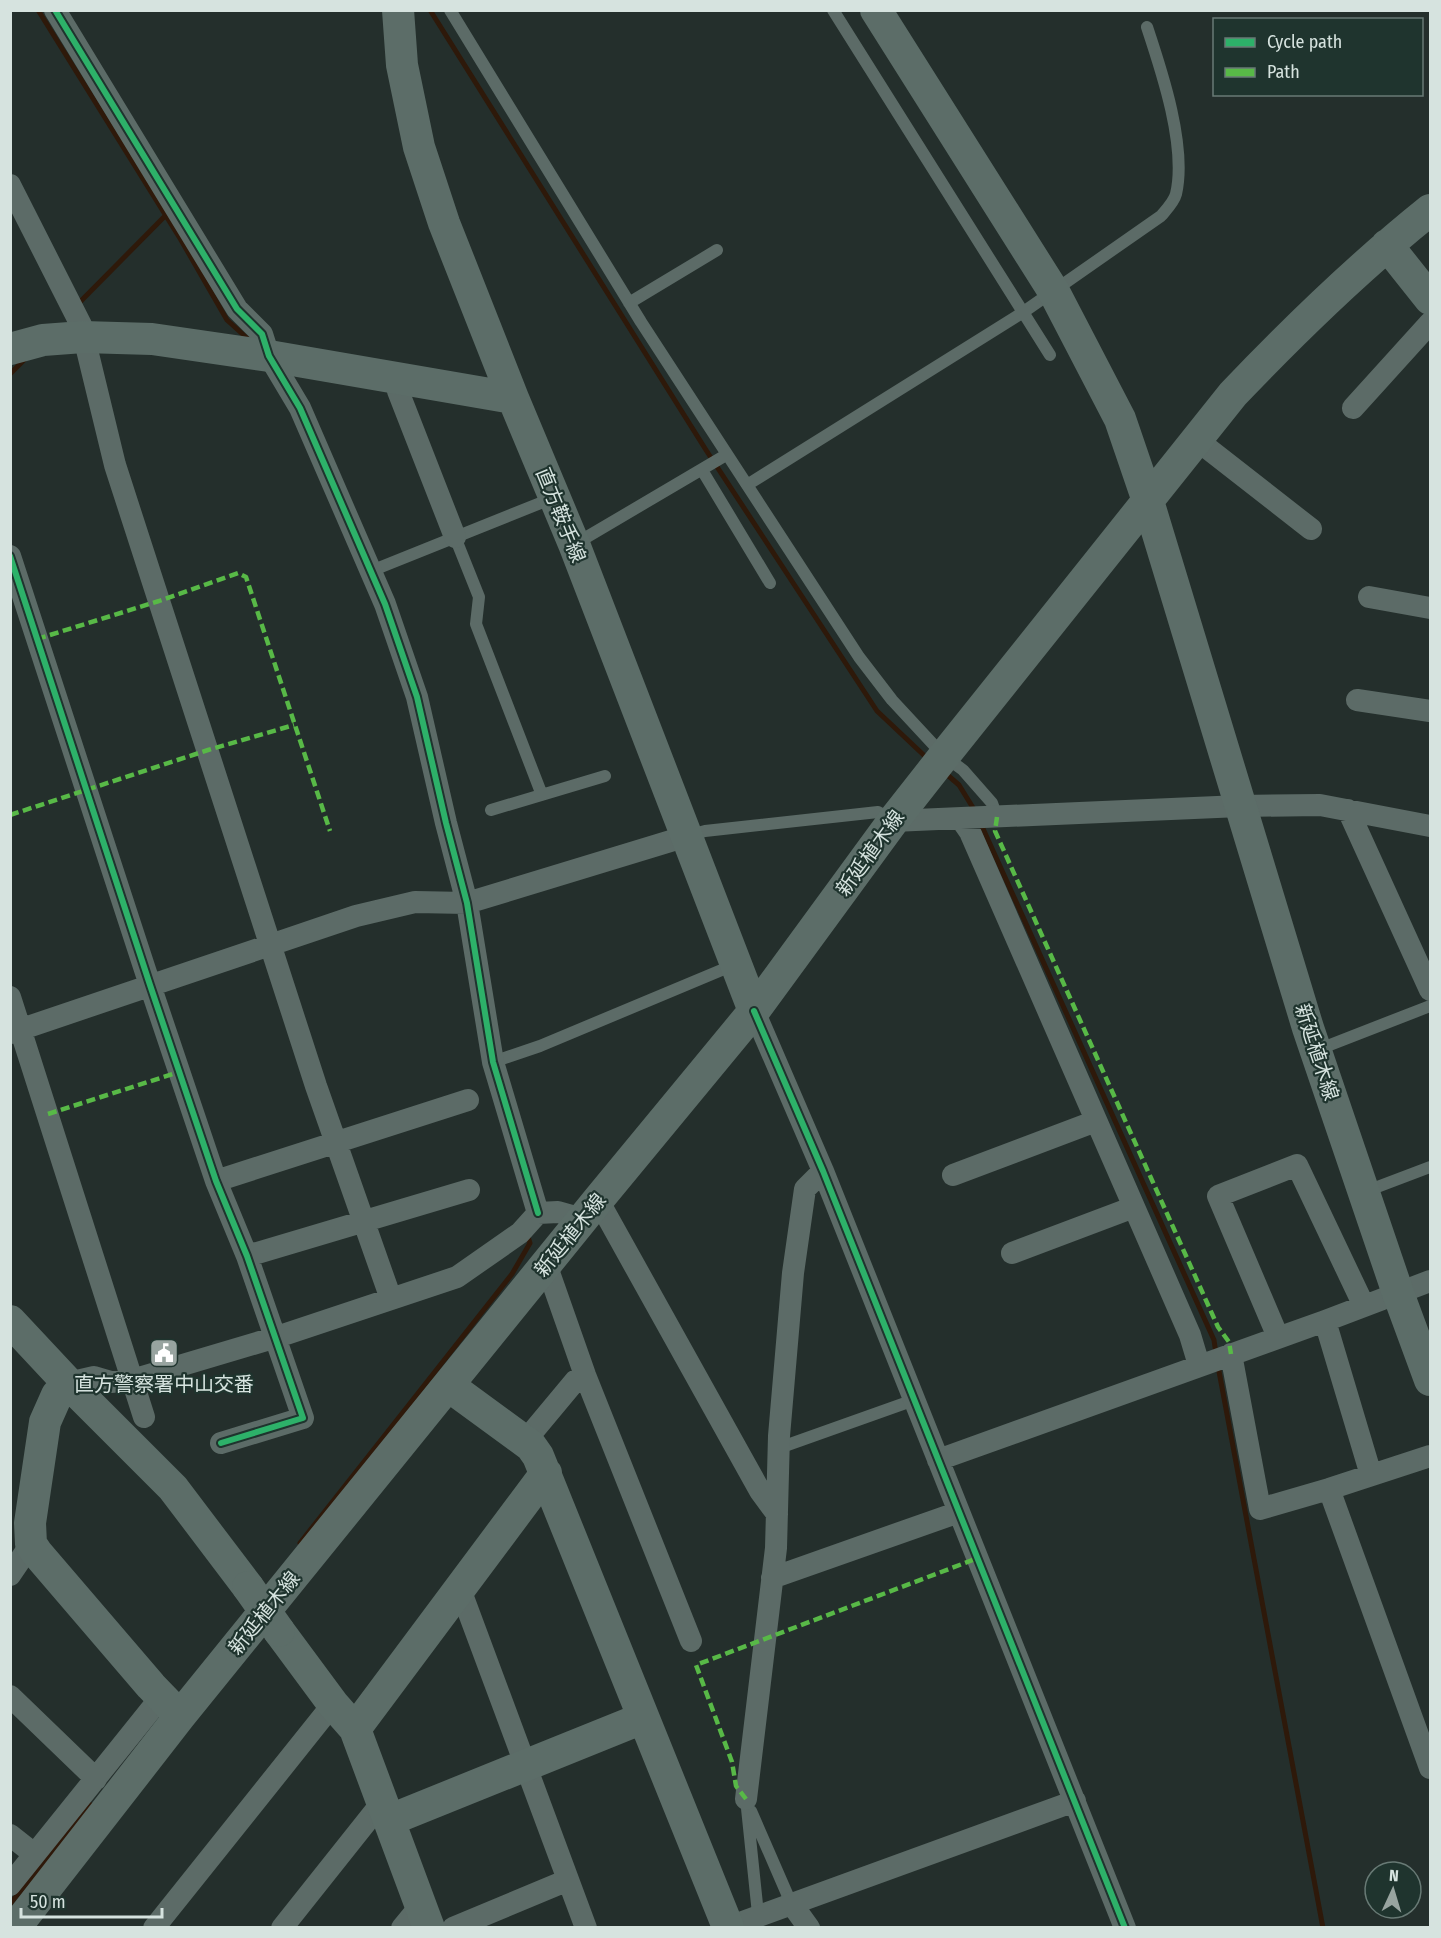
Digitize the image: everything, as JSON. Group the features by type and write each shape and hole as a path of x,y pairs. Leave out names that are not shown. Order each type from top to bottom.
{"street":[{"path":"55,10 237,309 262,334 269,356 300,408 385,604 417,697 467,903 493,1062 538,1212"},
{"name":"直方鞍手線","path":"398,10 402,65 419,147 444,223 574,544 754,1011"},
{"path":"876,10 1054,292 1120,419 1148,501"},
{"path":"10,185 81,325 115,465 336,1141 391,1299"},
{"path":"1148,501 1233,394 1280,345 1387,245 1431,210"},
{"path":"1387,245 1431,299"},
{"path":"1353,408 1431,323"},
{"path":"10,349 43,340 83,337 152,339 269,356 513,398"},
{"path":"398,378 398,391 455,537"},
{"path":"1197,440 1311,529"},
{"name":"新延植木線","path":"15,1928 171,1706 449,1386 754,1011 893,821 1148,501"},
{"name":"新延植木線","path":"1148,501 1316,1051 1398,1293 1431,1380"},
{"path":"10,556 216,1181 247,1256 303,1418 221,1443"},
{"path":"1370,597 1431,608"},
{"path":"1357,700 1431,711"},
{"path":"893,821 1240,806 1320,805 1431,826"},
{"path":"1348,810 1431,990"},
{"path":"961,819 970,832 1190,1335 1199,1365"},
{"path":"16,1032 356,916 414,902 467,903 687,836"},
{"path":"10,997 16,1032 144,1417"},
{"path":"754,1011 823,1171 1125,1928"},
{"path":"216,1181 468,1100"},
{"path":"953,1175 1096,1121"},
{"path":"1278,1337 1218,1196 1298,1165 1364,1306"},
{"path":"746,1799 772,1578 779,1448 793,1273 805,1189 823,1171"},
{"path":"247,1256 469,1190"},
{"path":"1012,1254 1134,1207"},
{"path":"10,1885 96,1779 171,1706 45,1563 31,1544 30,1523 45,1422 57,1395 68,1383 94,1377 111,1382 132,1380 275,1338 458,1276 520,1233 538,1212 590,1210 760,1491 777,1514"},
{"path":"546,1264 585,1375 691,1641"},
{"path":"938,1460 1431,1281"},
{"path":"10,1321 68,1383 174,1488 333,1704 355,1729 386,1810 417,1920"},
{"path":"1325,1321 1371,1475"},
{"path":"1231,1354 1260,1509 1431,1456"},
{"path":"525,1441 575,1381 585,1375"},
{"path":"449,1386 525,1441 538,1456 727,1927 1075,1800"},
{"path":"355,1729 546,1473"},
{"path":"1329,1489 1431,1768"},
{"path":"772,1578 959,1512"},
{"path":"10,1575 31,1544"},
{"path":"460,1589 586,1928"},
{"path":"10,1696 96,1779"},
{"path":"154,1928 333,1704"},
{"path":"282,1928 386,1810 526,1765 643,1718"},
{"path":"10,1835 29,1850"},
{"path":"453,1928 568,1880"},
{"path":"791,1903 809,1928"}],"lane":[{"path":"450,10 629,303 859,657 892,700 944,756 963,770 992,803 997,817"},
{"path":"833,10 1050,355"},
{"path":"747,485 1054,292 1161,216 1176,196 1180,162 1166,84 1147,27"},
{"path":"629,303 717,250"},
{"path":"574,544 726,455"},
{"path":"702,470 770,583"},
{"path":"371,571 554,497"},
{"path":"455,537 479,597 476,624 542,795"},
{"path":"491,810 605,776"},
{"path":"687,836 705,831 878,812 893,821"},
{"path":"493,1062 540,1046 736,964"},
{"path":"1316,1051 1431,1006"},
{"path":"1364,1192 1431,1167"},
{"path":"779,1448 914,1400"},
{"path":"746,1799 791,1903"},
{"path":"746,1799 758,1914"}],"waterway":[{"path":"38,10 181,240 227,320 248,339"},
{"path":"430,10 706,450 877,711 930,761"},
{"path":"76,306 166,215"},
{"path":"10,374 26,358"},
{"path":"944,772 959,785 975,811"},
{"path":"980,822 1214,1340 1216,1354"},
{"path":"300,1543 512,1274 530,1243 528,1237"},
{"path":"1218,1366 1323,1928"},
{"path":"10,1904 91,1805"}],"marked path":[{"path":"37,639 159,601 238,573 246,577 330,831"},
{"path":"10,815 208,750 294,725"},
{"path":"997,817 995,831 1218,1327 1229,1342 1231,1354"},
{"path":"48,1114 179,1072"},
{"path":"746,1799 736,1786 732,1762 696,1665 978,1558"}],"cycle path":[{"path":"55,10 237,309 262,334 269,356 300,408 385,604 417,697 467,903 493,1062 538,1213"},
{"path":"10,556 216,1181 247,1256 303,1418 221,1443"},
{"path":"754,1011 823,1171 1125,1928"}],"place":[{"name":"直方警察署中山交番","path":"164,1353"}]}
